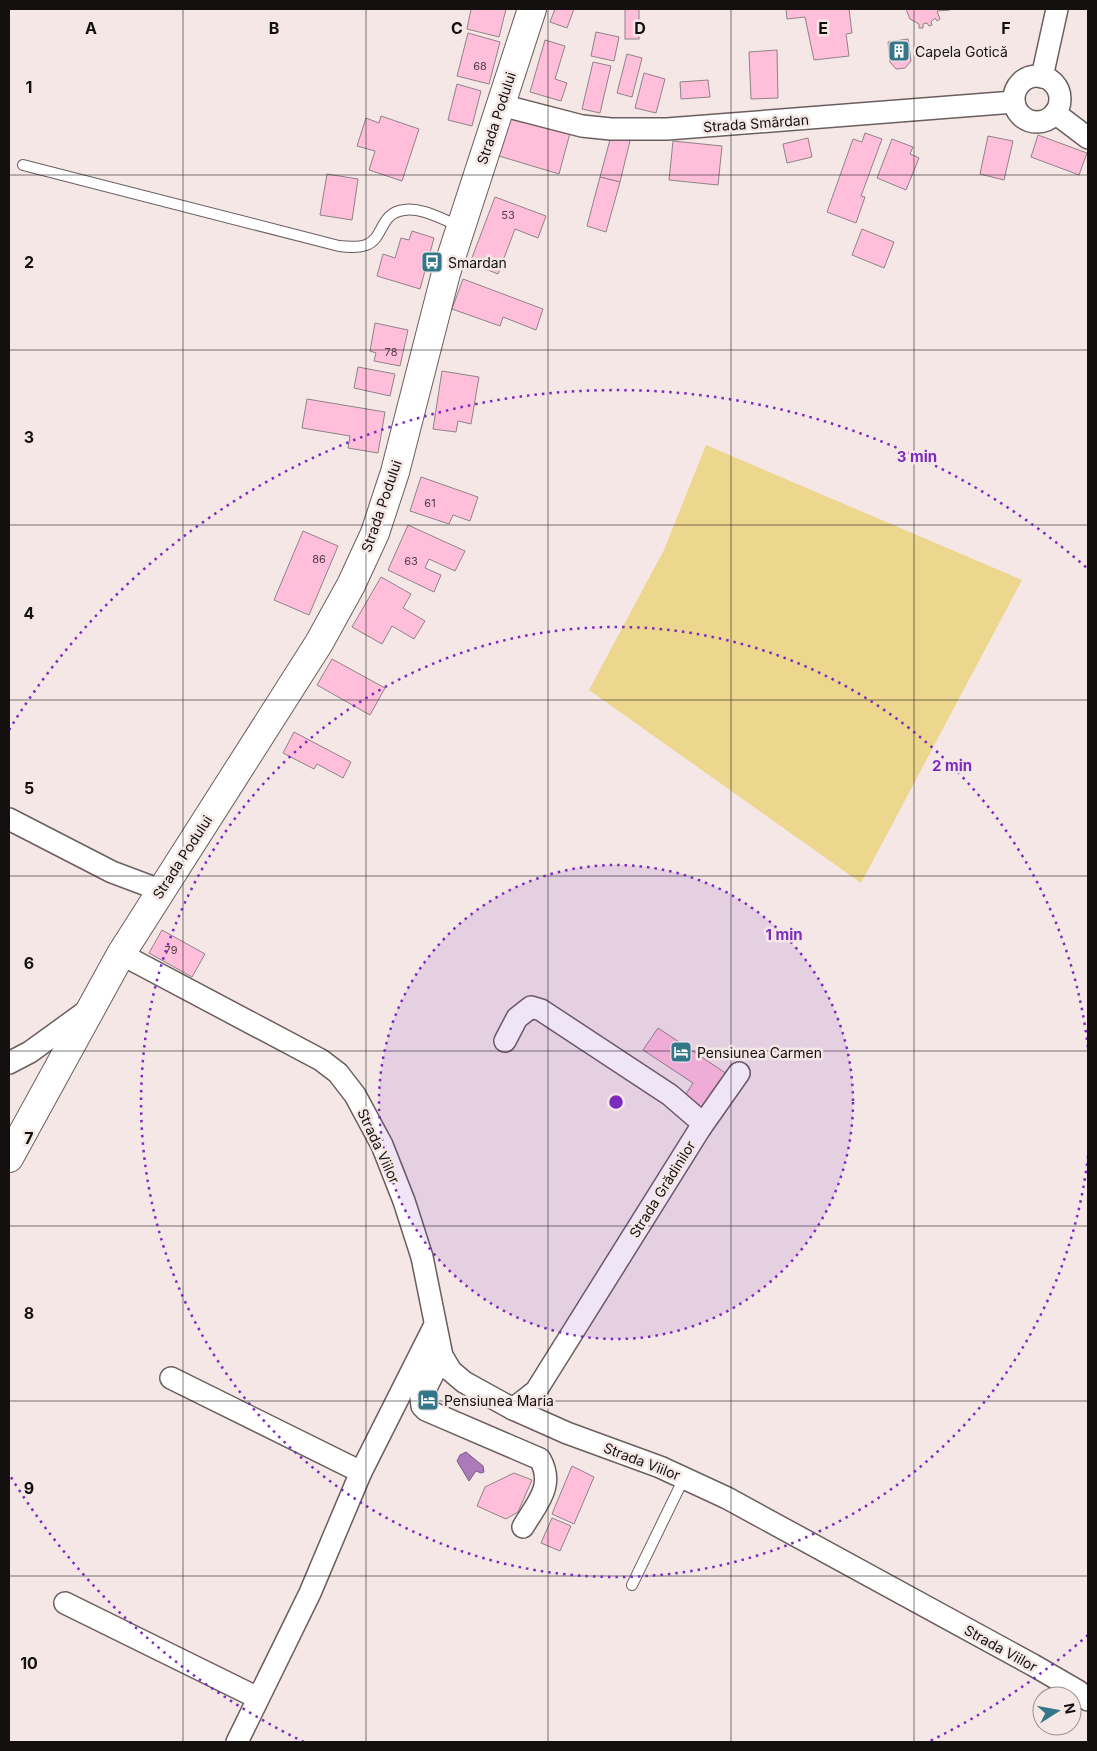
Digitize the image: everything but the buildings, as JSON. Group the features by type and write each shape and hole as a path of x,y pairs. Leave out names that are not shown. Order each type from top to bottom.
{"street":[{"name":"Strada Podului","path":"9,1158 88,1010 121,954 313,651 355,577 374,533 395,472 434,318 461,226 532,9"},
{"path":"1042,77 1057,9"},
{"path":"1042,77 1055,85 1058,92 1058,106 1055,113 1042,122 1027,120 1016,109 1014,102 1017,88 1028,78 1042,77"},
{"name":"Strada Smârdan","path":"501,104 582,126 611,129 667,129 1014,102"},
{"path":"1055,113 1088,138"},
{"path":"9,819 112,872 160,890"},
{"name":"Strada Viilor","path":"121,954 321,1060 338,1074 355,1095 382,1145 404,1201 422,1257 442,1356 451,1371 464,1382 513,1409 567,1433 660,1466 727,1498 1033,1665 1078,1691 1088,1700"},
{"name":"Strada Grădinilor","path":"505,1040 524,1012 531,1007 541,1010 670,1095 698,1120 700,1127 536,1391 513,1409"},
{"path":"9,1063 30,1052 88,1010"},
{"path":"700,1127 739,1072"},
{"path":"237,1742 310,1593 361,1472 435,1325"},
{"path":"442,1356 421,1398 422,1406 426,1410 540,1459 547,1471 547,1485 523,1527"},
{"path":"171,1378 361,1472"},
{"path":"64,1604 258,1698"}],"lane":[{"path":"23,165 339,246 355,248 368,245 378,235 385,220 392,214 404,210 417,210 461,226"},
{"path":"632,1585 684,1478"}],"shaded area":[{"path":"706,445 1022,580 861,883 589,690 664,550"},
{"path":"466,1452 483,1466 484,1472 476,1471 469,1481 457,1461 460,1455"}],"place":[{"name":"Capela Gotică","path":"899,51"},
{"name":"Smardan","path":"432,262"},
{"name":"Pensiunea Carmen","path":"681,1052"},
{"name":"Pensiunea Maria","path":"428,1400"}]}
